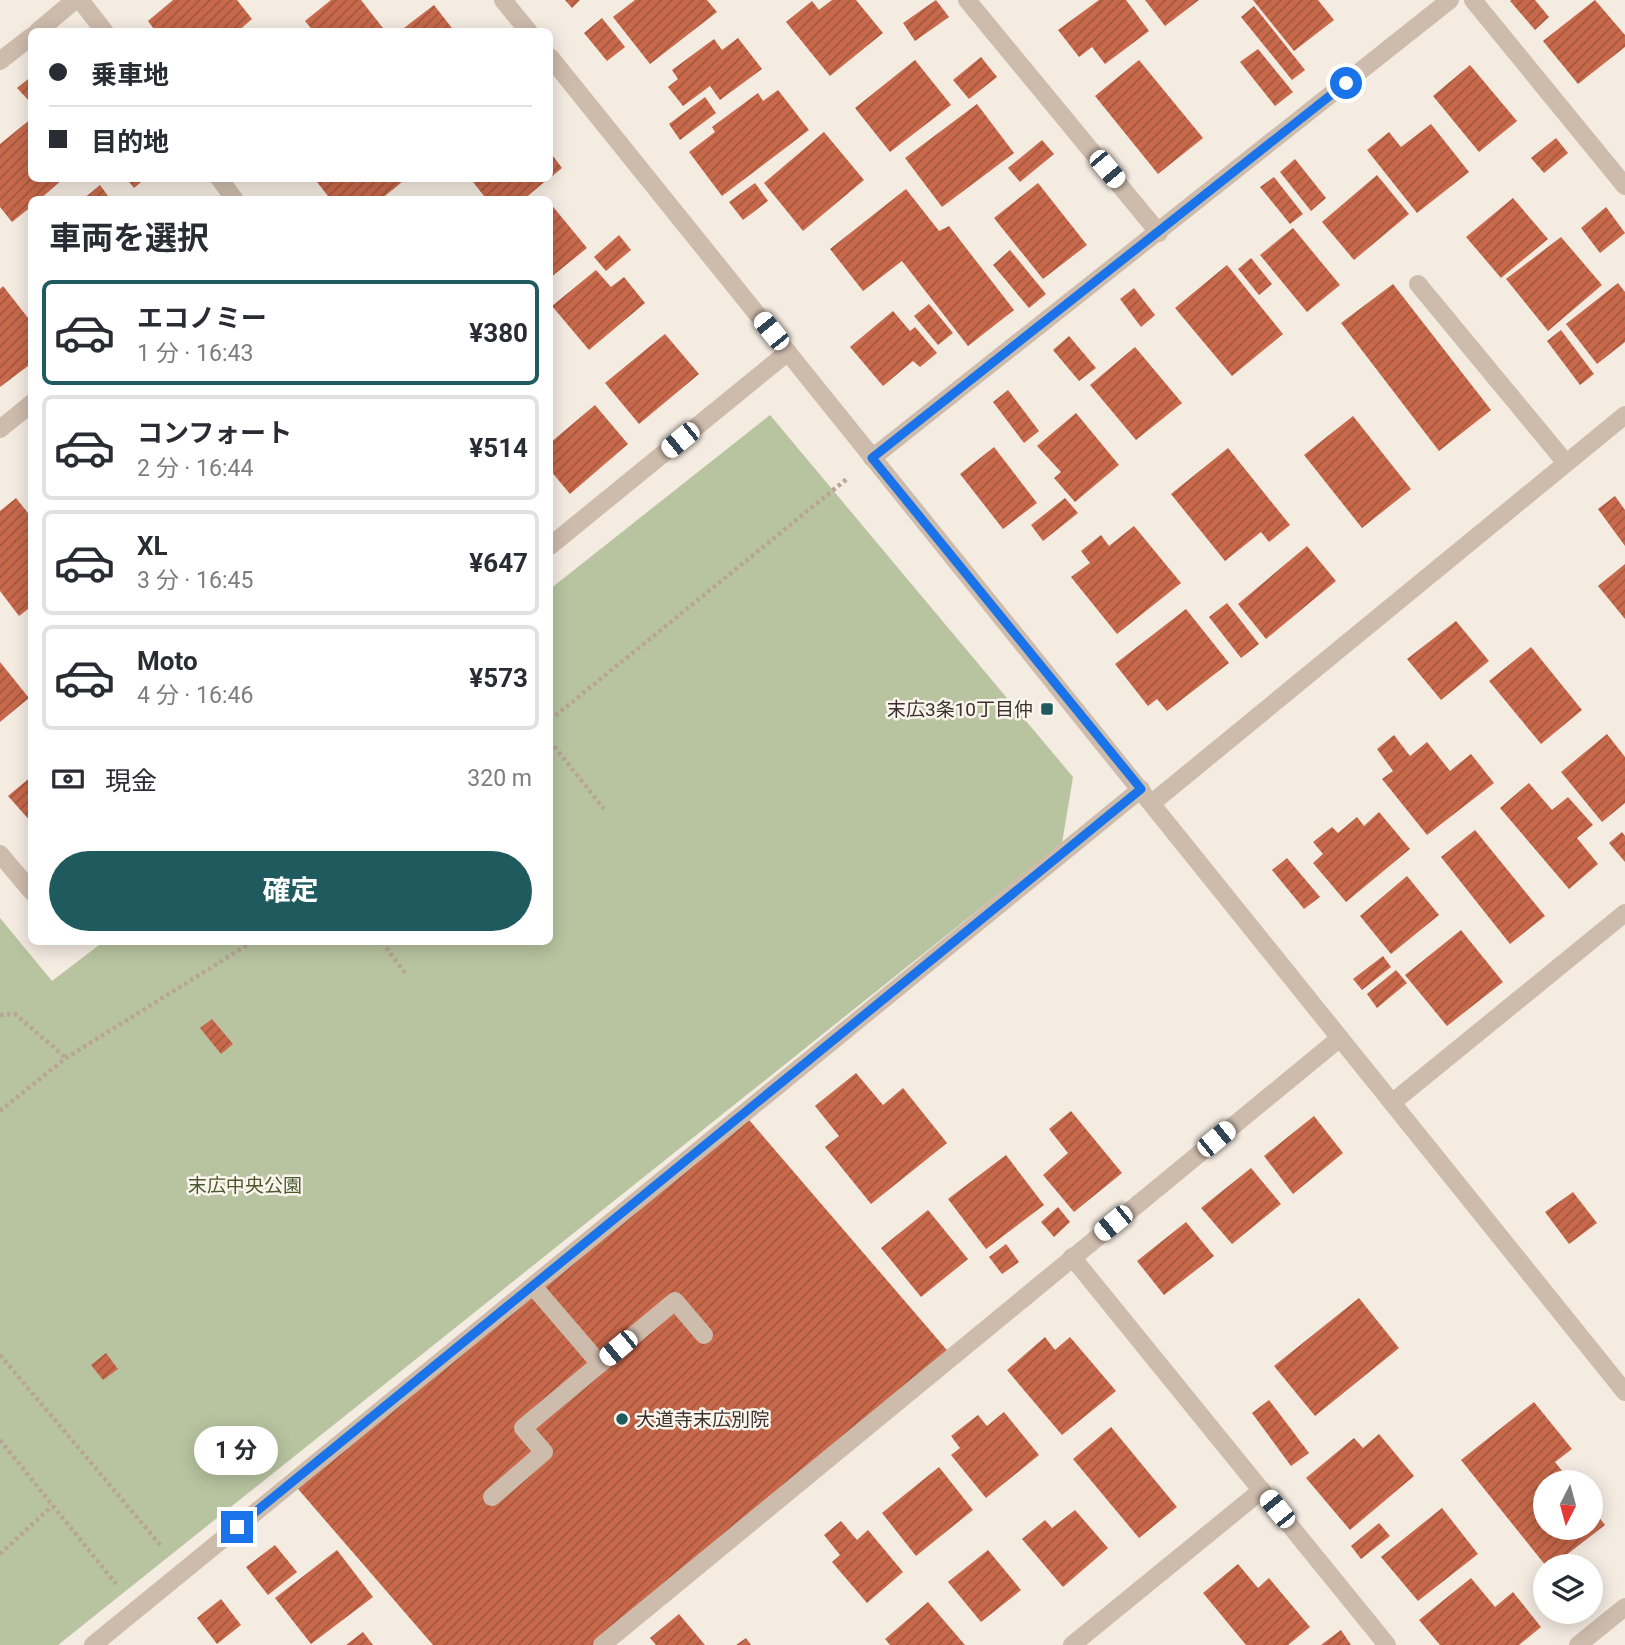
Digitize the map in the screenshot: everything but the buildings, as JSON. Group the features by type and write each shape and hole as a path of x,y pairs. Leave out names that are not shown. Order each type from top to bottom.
{"street":[{"path":"42,28 78,0 102,28"},
{"path":"503,0 526,28"},
{"path":"967,0 1159,233"},
{"path":"872,458 1450,0"},
{"path":"1473,0 1625,186"},
{"path":"0,61 28,39"},
{"path":"553,61 1340,1038 1623,1384"},
{"path":"1418,284 1566,463"},
{"path":"553,544 788,352"},
{"path":"0,429 28,410"},
{"path":"93,1645 533,1286 1625,415"},
{"path":"0,854 28,887"},
{"path":"1393,1102 1625,913"},
{"path":"602,1645 1340,1038"},
{"path":"1072,1257 1387,1645"},
{"path":"533,1286 600,1364"},
{"path":"492,1497 544,1452 523,1428 675,1301 704,1335"},
{"path":"1072,1645 1262,1490"},
{"path":"1578,1645 1625,1607"}],"path":[{"path":"553,718 872,458"},
{"path":"553,745 604,809"},
{"path":"0,1111 66,1058 247,945"},
{"path":"384,945 405,972"},
{"path":"0,1015 15,1014 66,1058"},
{"path":"0,1355 183,1571"},
{"path":"0,1440 137,1609"},
{"path":"0,1555 52,1506"}],"green space":[{"name":"末広中央公園","path":"770,415 1073,777 1062,843 58,1645 0,1645 0,918 52,981 99,945 553,945 553,587"}],"place":[{"name":"末広3条10丁目仲","path":"1047,709"},
{"name":"大道寺末広別院","path":"622,1419"}],"route":[{"path":"237,1527 1141,789 872,458 1346,83"}]}
